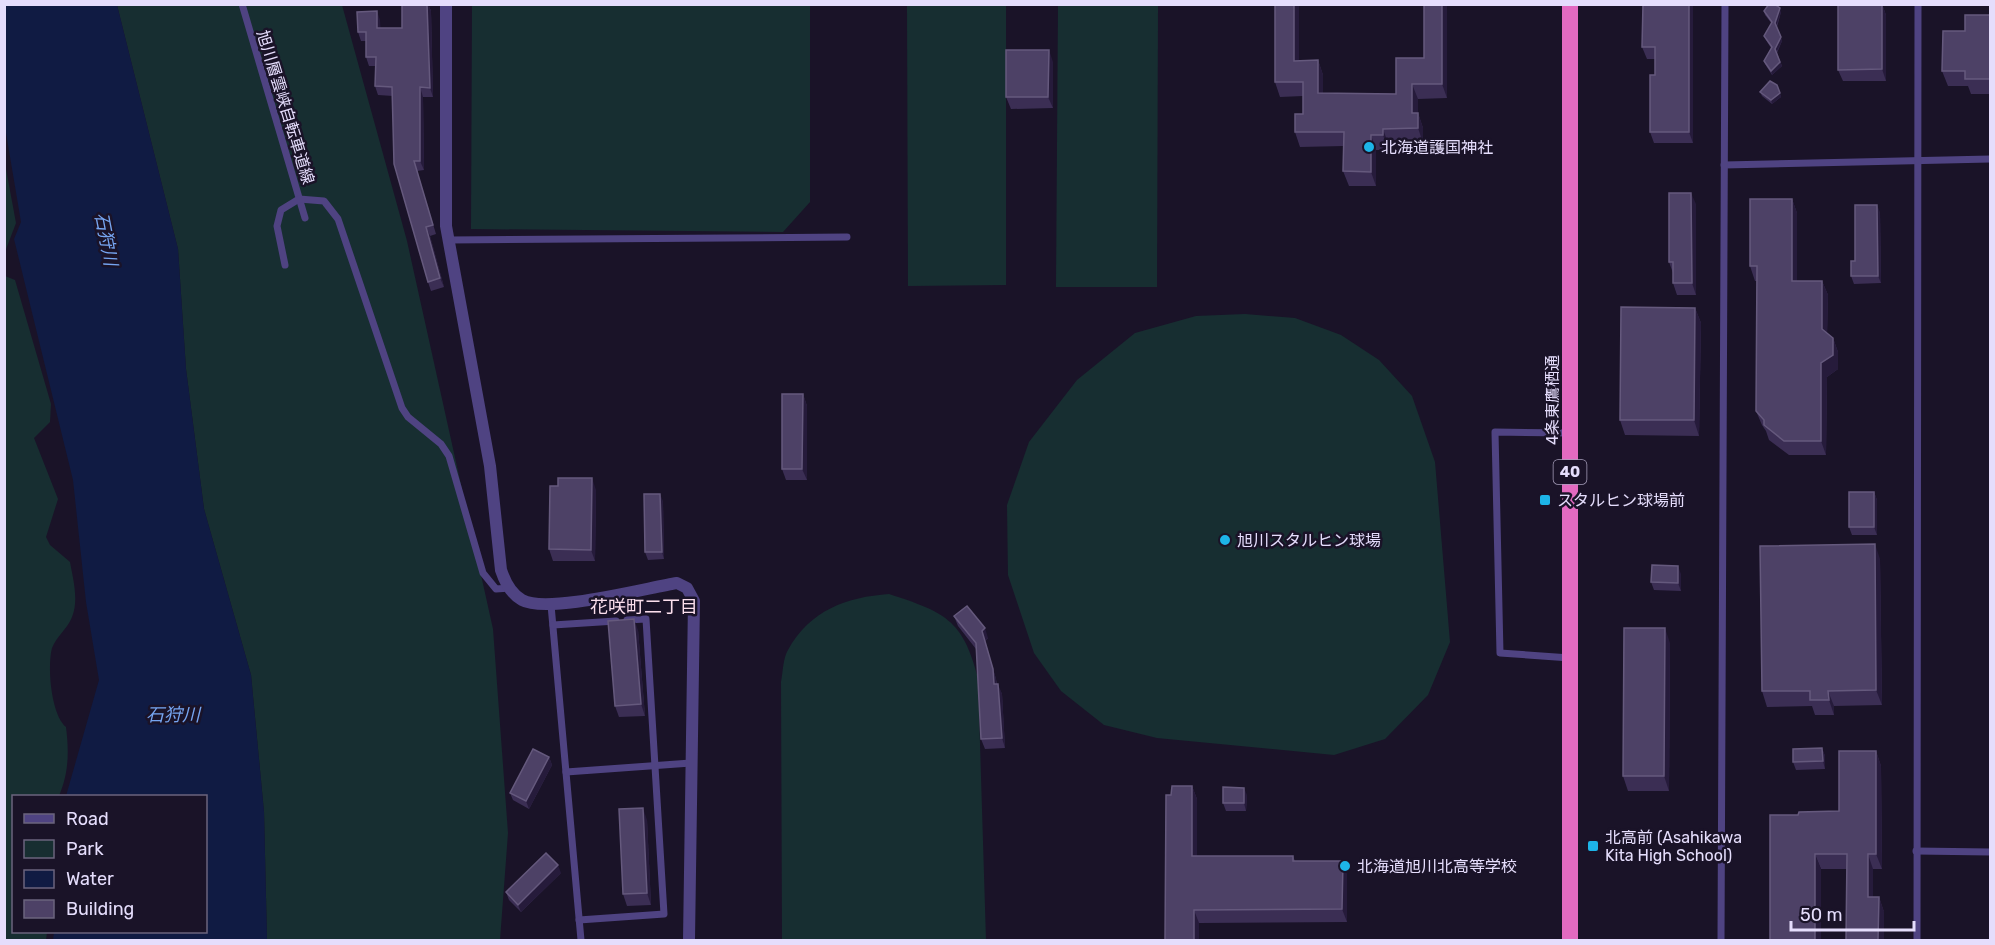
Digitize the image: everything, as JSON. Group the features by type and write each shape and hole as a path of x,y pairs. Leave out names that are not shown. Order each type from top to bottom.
{"highway":[{"name":"4条東鷹栖通","path":"1570,4 1570,940"}],"street":[{"path":"446,4 446,226 490,466 501,570 510,588 524,601 551,605 677,583 687,588 694,601 689,940"}],"lane":[{"name":"旭川層雲峡自転車道線","path":"242,4 305,218"},
{"path":"1721,940 1725,4"},
{"path":"1917,940 1918,4"},
{"path":"1724,165 1990,159"},
{"path":"285,265 278,217 287,204 300,199 324,201 333,209 402,408 408,417 426,429 446,449 483,573 496,589 510,588"},
{"path":"449,240 847,237"},
{"path":"1570,433 1495,432 1500,653 1570,657"},
{"path":"551,605 581,940"},
{"path":"553,625 646,619 664,914 579,920"},
{"path":"566,772 691,762"},
{"path":"1916,851 1990,852"}],"green space":[{"path":"117,5 342,5 407,241 493,629 508,833 500,940 267,940 264,812 251,675 204,509 186,369 178,249"},
{"path":"472,5 810,5 810,202 783,232 471,229"},
{"path":"907,5 1006,5 1006,285 908,286"},
{"path":"1058,5 1158,5 1157,287 1056,287"},
{"path":"4,158 16,223 5,252 4,252"},
{"path":"5,276 15,280 51,404 50,422 34,438 58,499 46,537 50,545 70,562 75,597 72,617 52,648 50,666 51,690 57,712 66,727 68,753 65,779 59,795 12,795 12,933 47,933 46,940 5,940"},
{"name":"旭川スタルヒン球場","path":"1245,314 1295,318 1341,335 1379,360 1412,396 1435,462 1450,642 1428,695 1385,739 1334,755 1157,738 1104,725 1061,691 1034,653 1008,575 1007,505 1029,442 1077,380 1135,333 1196,316"},
{"path":"889,594 924,606 958,630 966,643 978,678 986,940 782,940 781,682 785,657 797,636 819,615 844,602"}],"water":[{"name":"石狩川","path":"4,5 117,5 178,249 186,369 204,509 251,675 264,812 267,940 53,940 54,933 207,933 207,795 66,795 99,680 86,602 73,480 14,239 21,222 5,127"}],"building":[{"path":"402,4 427,4 430,88 420,87 420,161 414,161 433,225 426,227 440,278 428,282 394,164 392,87 375,86 376,57 366,57 366,32 358,32 357,12 377,11 377,28 402,28"},
{"path":"1275,4 1294,4 1294,61 1318,60 1318,93 1396,94 1396,58 1424,58 1424,4 1442,4 1442,84 1412,84 1412,113 1418,113 1418,128 1383,129 1383,135 1371,135 1371,172 1343,171 1344,132 1295,132 1295,114 1303,114 1303,82 1275,82"},
{"path":"1643,4 1689,4 1689,132 1650,132 1650,75 1655,75 1655,47 1642,47"},
{"path":"1769,4 1780,8 1775,23 1781,37 1775,49 1780,62 1771,71 1764,61 1772,47 1764,36 1772,22 1764,11"},
{"path":"1838,4 1882,4 1882,69 1838,70"},
{"path":"1965,15 1990,15 1990,79 1965,79 1965,71 1942,71 1943,31 1965,31"},
{"path":"1006,50 1049,50 1048,97 1006,97"},
{"path":"1770,81 1777,85 1780,93 1771,100 1760,92"},
{"path":"1669,193 1691,193 1692,283 1673,283 1673,262 1669,262"},
{"path":"1750,199 1792,199 1792,281 1822,281 1822,329 1833,338 1833,355 1821,363 1821,441 1784,441 1764,425 1764,420 1756,411 1757,266 1750,266"},
{"path":"1855,205 1877,205 1878,276 1851,276 1851,261 1855,261"},
{"path":"1621,307 1695,308 1694,420 1620,420"},
{"path":"782,394 803,394 802,469 782,469"},
{"path":"558,478 592,478 591,550 549,549 550,486 558,486"},
{"path":"1849,492 1874,492 1874,527 1849,527"},
{"path":"644,494 660,494 662,552 645,552"},
{"path":"1875,544 1876,690 1828,691 1829,700 1810,700 1810,691 1762,691 1760,546"},
{"path":"1652,565 1678,566 1678,583 1651,582"},
{"path":"967,606 985,628 982,631 993,669 994,684 998,684 1002,738 981,739 976,643 954,616"},
{"path":"634,619 641,704 615,706 608,621"},
{"path":"1624,628 1665,628 1664,776 1623,776"},
{"path":"1822,748 1823,761 1793,762 1793,749"},
{"path":"533,749 549,757 526,801 510,793"},
{"path":"1839,751 1876,751 1876,854 1868,854 1868,897 1879,897 1878,940 1846,940 1847,854 1815,854 1815,940 1770,940 1770,815 1839,811"},
{"name":"北海道旭川北高等学校","path":"1172,786 1192,786 1192,856 1293,856 1293,861 1343,861 1342,909 1194,910 1194,940 1165,940 1166,795 1171,795"},
{"path":"1223,787 1244,788 1244,803 1223,803"},
{"path":"643,808 647,893 623,894 619,809"},
{"path":"546,853 558,865 518,905 506,892"}],"place":[{"name":"北海道護国神社","path":"1369,147"},
{"name":"スタルヒン球場前","path":"1545,500"},
{"name":"旭川スタルヒン球場","path":"1225,540"},
{"name":"北高前 (Asahikawa Kita High School)","path":"1593,846"},
{"name":"北海道旭川北高等学校","path":"1345,866"}],"district":[{"name":"花咲町二丁目","path":"644,607"}]}
